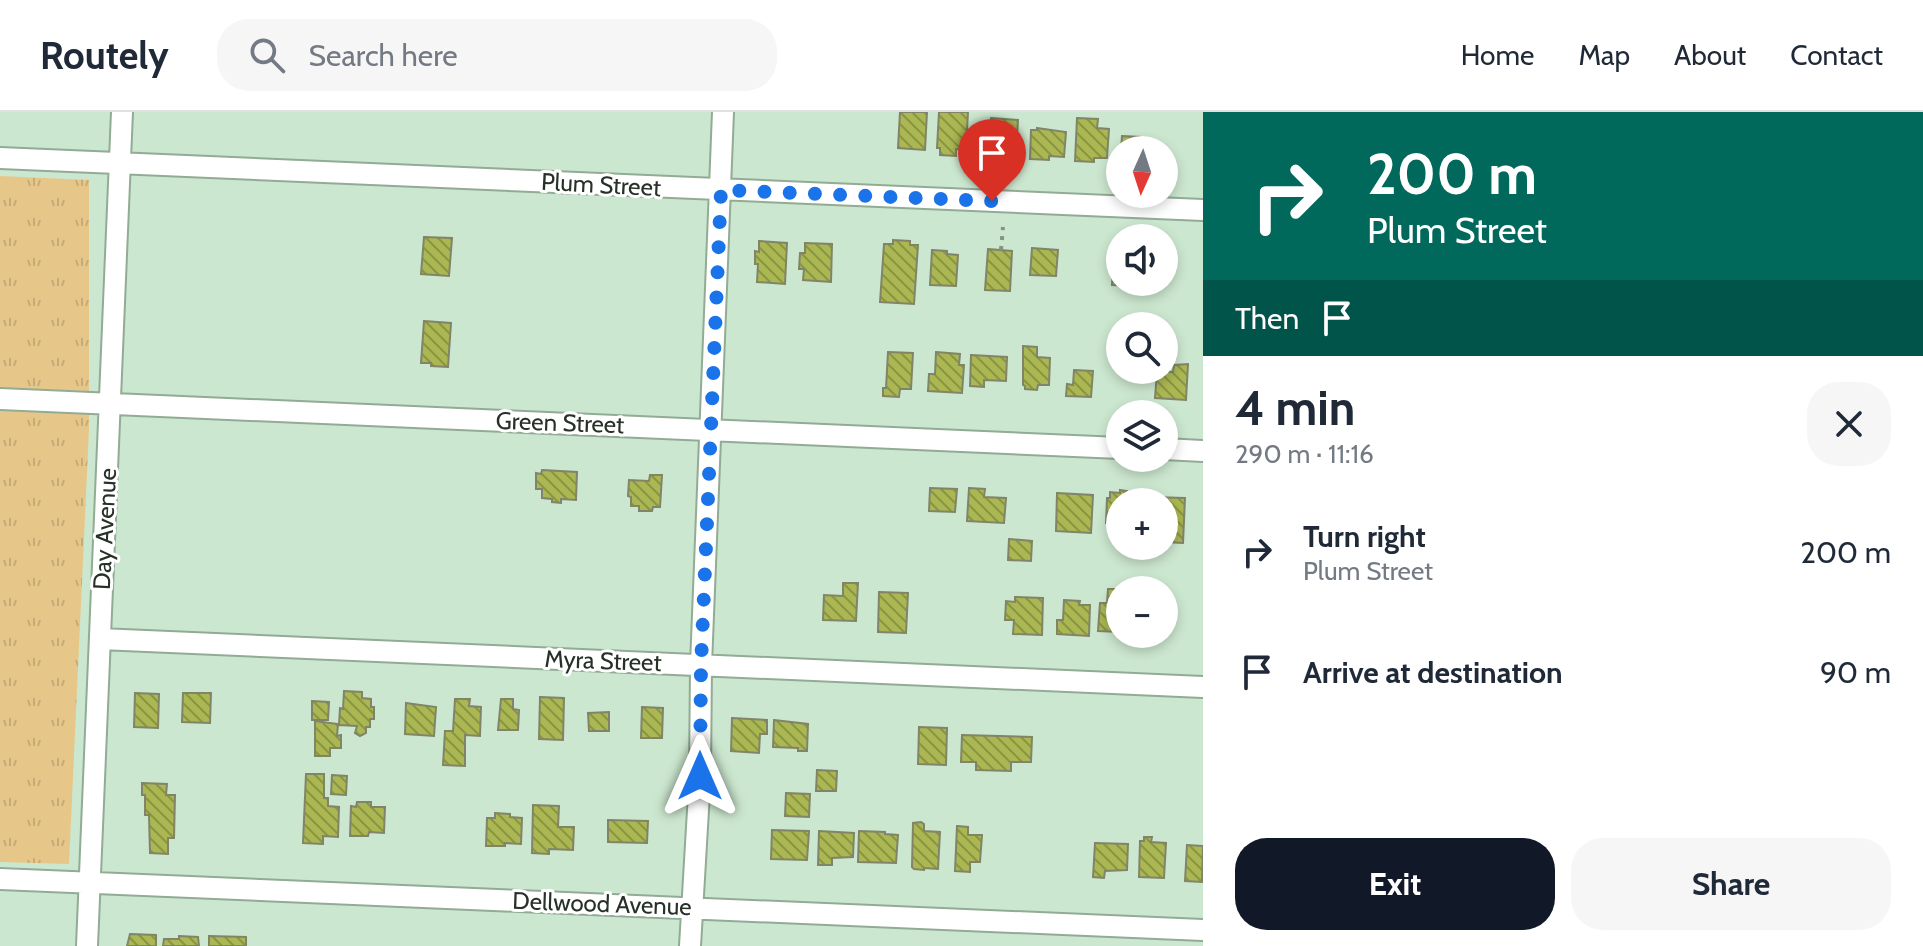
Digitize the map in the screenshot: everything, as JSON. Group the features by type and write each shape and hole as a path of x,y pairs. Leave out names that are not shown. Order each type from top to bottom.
{"street":[{"name":"Day Avenue","path":"87,946 122,112"},
{"path":"690,946 700,776 701,665 723,112"},
{"name":"Plum Street","path":"0,158 1203,210"},
{"name":"Green Street","path":"0,399 1106,447"},
{"path":"1178,450 1203,451"},
{"name":"Myra Street","path":"100,639 1203,687"},
{"name":"Dellwood Avenue","path":"0,879 1203,930"}],"path":[{"path":"1001,250 1003,227"}],"green space":[{"path":"0,176 89,180 89,429 69,864 0,862"}],"building":[{"path":"900,112 927,112 925,150 898,148"},
{"path":"939,112 968,112 966,150 956,149 956,156 940,155 940,148 937,148"},
{"path":"991,118 1018,120 1016,155 989,153"},
{"path":"1077,118 1098,119 1097,128 1109,129 1106,158 1094,158 1094,162 1075,161"},
{"path":"1031,130 1066,132 1064,157 1030,159"},
{"path":"424,237 452,238 449,276 421,274"},
{"path":"893,240 918,245 914,304 880,302 884,244 893,244"},
{"path":"759,241 787,243 785,284 757,282 755,251 759,252"},
{"path":"805,243 832,244 831,282 803,280 804,269 799,269 800,253 805,253"},
{"path":"1032,248 1058,250 1056,276 1030,275"},
{"path":"988,249 1012,251 1010,291 985,290"},
{"path":"932,250 958,255 956,286 930,285"},
{"path":"424,321 451,323 448,367 421,363"},
{"path":"1023,346 1037,347 1037,357 1050,358 1049,385 1038,385 1037,390 1025,389"},
{"path":"888,352 913,353 911,389 900,389 899,397 883,396"},
{"path":"936,352 960,354 959,365 964,365 962,393 928,391 929,374 935,374"},
{"path":"971,355 1007,357 1006,381 984,380 984,387 970,386"},
{"path":"1188,364 1186,400 1155,398 1156,384 1178,384 1178,365"},
{"path":"1074,370 1093,371 1091,397 1066,396 1067,384 1073,385"},
{"path":"542,470 577,472 576,500 561,499 561,503 542,498 542,489 536,489 536,473 541,474"},
{"path":"650,475 662,475 660,507 653,507 652,511 639,511 639,506 631,506 629,480 649,481"},
{"path":"930,488 957,489 955,512 929,511"},
{"path":"969,488 985,489 984,497 1006,498 1004,523 967,521"},
{"path":"1057,493 1093,495 1091,533 1056,531"},
{"path":"1178,498 1185,498 1183,543 1178,543"},
{"path":"1009,539 1032,541 1031,561 1008,560"},
{"path":"843,583 858,583 856,621 823,620 824,595 843,596"},
{"path":"879,592 908,593 906,633 878,632"},
{"path":"1015,597 1043,598 1042,635 1013,634 1014,620 1005,620 1006,601 1015,602"},
{"path":"1064,600 1090,605 1089,636 1057,634 1057,620 1063,620"},
{"path":"1100,603 1106,603 1106,631 1098,631"},
{"path":"344,691 362,692 362,698 371,699 371,707 374,707 374,719 370,719 370,727 366,727 366,733 360,736 355,733 357,726 339,725"},
{"path":"135,693 159,694 158,728 134,727"},
{"path":"183,693 211,693 210,723 182,722"},
{"path":"540,697 564,698 563,740 539,739"},
{"path":"455,699 470,699 469,706 481,707 480,736 465,735 465,766 443,765 445,731 453,731"},
{"path":"501,699 513,699 513,709 519,710 518,730 498,730"},
{"path":"312,701 329,702 328,720 312,720"},
{"path":"406,703 436,707 434,736 405,734"},
{"path":"642,707 663,708 662,738 641,738"},
{"path":"609,712 609,731 589,731 588,713"},
{"path":"732,718 767,720 767,734 760,734 759,753 731,751"},
{"path":"774,720 808,724 807,751 773,747"},
{"path":"315,721 338,724 337,736 341,735 341,748 330,748 330,756 315,756"},
{"path":"919,727 947,728 946,765 918,764"},
{"path":"962,735 1032,737 1031,762 1011,762 1011,771 976,770 976,762 961,762"},
{"path":"817,770 837,771 836,791 816,791"},
{"path":"306,774 324,774 324,798 328,798 328,806 339,807 338,837 323,836 323,844 303,843"},
{"path":"332,775 347,776 346,795 331,794"},
{"path":"142,783 167,784 166,795 175,795 174,838 168,838 168,854 150,853 149,815 145,815"},
{"path":"786,793 810,794 809,817 785,816"},
{"path":"357,802 371,802 371,807 385,807 384,833 350,836 351,806 356,807"},
{"path":"533,805 559,806 558,827 574,827 573,850 549,849 549,854 532,853"},
{"path":"495,813 522,818 521,844 486,846 487,818 495,818"},
{"path":"608,820 648,821 647,843 608,842"},
{"path":"921,822 924,831 940,832 938,869 912,867 913,823"},
{"path":"957,826 968,827 968,835 982,835 980,862 970,862 970,872 955,871"},
{"path":"772,830 809,831 807,860 771,859"},
{"path":"819,831 854,833 853,857 832,858 832,865 818,865"},
{"path":"859,831 898,835 896,863 858,862"},
{"path":"1144,837 1152,837 1151,842 1166,843 1164,878 1139,877 1140,841 1144,841"},
{"path":"1095,843 1128,844 1127,870 1105,871 1104,878 1093,877"},
{"path":"1187,845 1203,846 1202,882 1185,881"},
{"path":"130,934 156,935 156,946 127,946"},
{"path":"179,936 198,937 199,946 163,946 164,939 179,939"},
{"path":"209,936 246,937 246,946 209,946"}],"route":[{"path":"700,776 701,665 721,190 992,201"}]}
